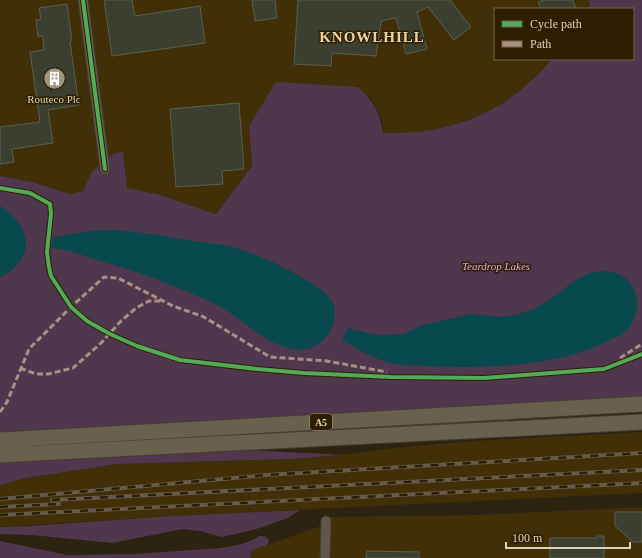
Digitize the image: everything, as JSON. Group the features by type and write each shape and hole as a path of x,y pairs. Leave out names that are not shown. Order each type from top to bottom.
{"highway":[{"name":"A5","path":"0,440 642,404"},
{"name":"A5","path":"0,455 642,422"}],"street":[{"path":"83,0 105,169"},
{"path":"325,558 326,521"}],"shaded area":[{"path":"0,0 604,0 589,8 494,8 494,60 551,60 539,74 520,91 497,107 473,119 451,127 407,134 383,133 382,120 372,100 358,87 249,126 252,166 216,214 157,194 127,188 123,151 92,171 83,191 70,194 32,182 0,176"},
{"path":"642,432 642,493 172,516 0,527 0,485 26,478 118,464 290,459 344,455 383,449 472,441"},
{"path":"642,507 642,558 251,558 250,551 321,526 321,517 477,515"}],"green space":[{"name":"Teardrop Lakes","path":"588,0 642,0 642,404 0,440 0,176 32,182 70,194 83,191 92,171 114,154 123,151 127,188 157,194 216,214 252,166 249,126 276,82 358,87 372,103 378,113 383,133 408,133 455,125 497,107 516,94 551,60 634,60 634,8 588,8 590,4"},
{"path":"248,450 344,455 290,459 118,464 26,478 0,485 0,463"},
{"path":"300,510 288,518 253,530 221,537 200,531 183,529 112,543 32,535 0,534 0,527 172,516"},
{"path":"259,536 267,538 269,541 267,545 250,551 251,558 0,558 0,541 67,555 135,554 220,548 245,543"}],"water":[{"path":"0,206 11,214 19,223 24,232 26,242 25,252 20,261 12,270 0,277"},
{"path":"104,230 137,232 222,245 242,250 271,261 303,278 327,295 333,303 335,309 332,327 326,338 312,348 300,350 283,347 264,337 228,311 189,292 159,280 74,252 51,248 53,238 70,234"},
{"path":"602,271 612,272 629,281 636,295 637,303 634,319 630,326 622,334 592,348 570,355 546,361 497,366 449,367 404,365 378,359 342,340 348,328 375,335 403,334 423,325 472,314 497,317 516,315 534,309 552,298 577,279 590,273"}],"building":[{"path":"104,0 132,0 135,16 200,6 205,43 112,56"},
{"path":"252,0 275,0 277,18 255,21"},
{"path":"298,0 450,0 471,27 454,40 428,7 417,12 427,49 406,54 396,18 381,21 376,56 332,53 331,66 294,64"},
{"path":"544,0 573,0 576,8 541,8 538,2"},
{"name":"Routeco Plc","path":"67,4 72,41 70,42 79,105 48,110 53,143 12,149 14,162 0,164 0,127 40,122 30,52 44,50 43,36 38,37 36,20 41,19 39,8"},
{"path":"239,103 244,169 222,171 223,184 176,187 170,109"},
{"path":"615,512 642,512 642,542 633,542 615,526"},
{"path":"597,536 604,536 604,558 550,558 550,538 597,538"},
{"path":"367,551 419,552 419,558 366,558"}],"railway":[{"path":"0,499 266,475 642,453"},
{"path":"52,500 642,470"},
{"path":"0,515 642,483"},
{"path":"0,507 59,504"}],"marked path":[{"path":"0,412 7,402 29,349 71,307 104,277 118,278 173,306 204,317 270,357 327,361 387,372"},
{"path":"20,368 36,374 48,374 73,368 101,343 121,321 136,308 149,301 162,301"},
{"path":"620,358 642,344"}],"cycle path":[{"path":"83,0 105,169"},
{"path":"0,188 30,193 50,204 51,214 47,252 49,267 51,276 71,307 87,321 110,334 137,346 180,360 304,373 391,377 484,378 604,369 642,354"}],"place":[{"name":"Routeco Plc","path":"54,79"}],"district":[{"name":"KNOWLHILL","path":"372,37"}]}
